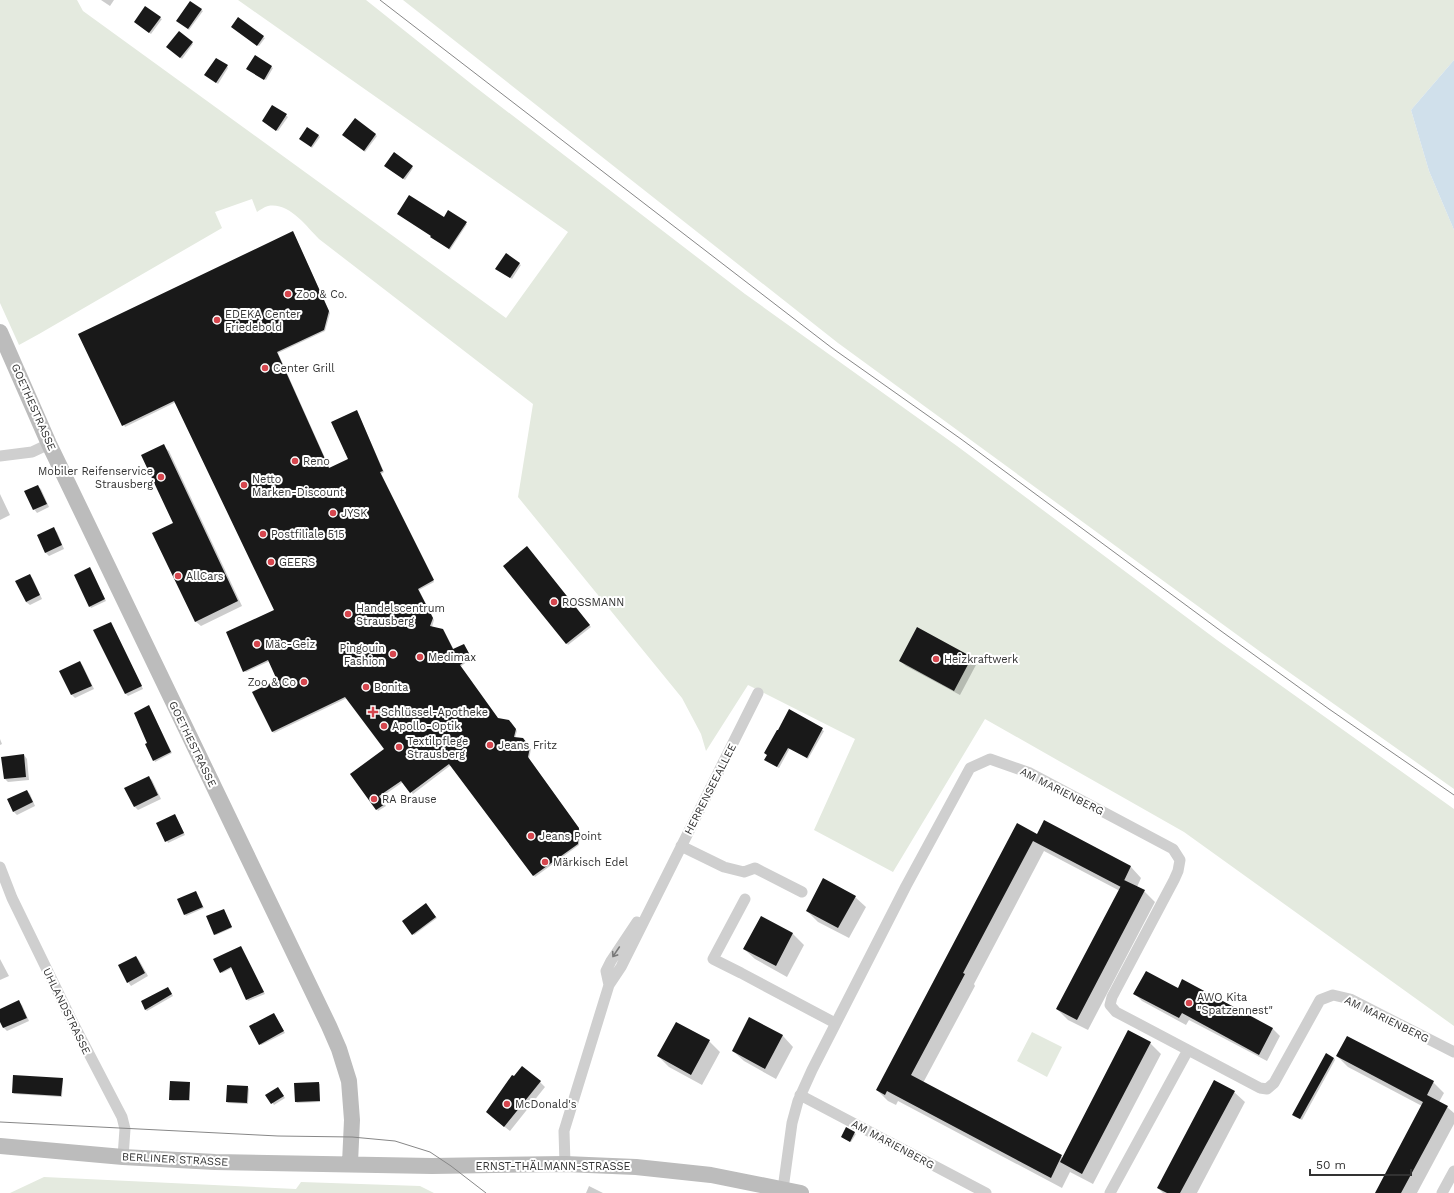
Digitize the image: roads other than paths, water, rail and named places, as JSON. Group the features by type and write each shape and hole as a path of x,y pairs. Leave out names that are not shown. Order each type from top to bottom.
{"street":[{"name":"GOETHESTRASSE","path":"0,332 49,444 339,1049 349,1081 352,1120 350,1163"},
{"path":"0,456 32,452 49,444"},
{"name":"HERRENSEEALLEE","path":"565,1164 564,1131 609,985 606,971 614,955 662,885 758,692"},
{"name":"AM MARIENBERG","path":"783,1189 792,1123 800,1095 835,1023 936,829 970,768 990,759 1030,773 1173,849 1180,860 1178,871 1112,997 1110,1005 1116,1012 1260,1088 1267,1089 1274,1083 1320,1000 1333,995 1350,999 1454,1052"},
{"path":"681,846 724,867 744,872 755,868 802,892"},
{"name":"UHLANDSTRASSE","path":"0,867 12,898 73,1023 122,1117 125,1129 123,1157"},
{"path":"745,899 713,959 835,1023"},
{"path":"1110,1193 1188,1050"},
{"name":"AM MARIENBERG","path":"800,1095 986,1193"},
{"name":"BERLINER STRASSE","path":"0,1146 123,1157 214,1162 350,1163"},
{"name":"ERNST-THÄLMANN-STRASSE","path":"350,1163 438,1166 565,1164 636,1166 711,1175 801,1193"},
{"path":"1442,1193 1454,1171"}],"tram line":[{"path":"380,0 832,348 961,439 1329,709 1454,795"},
{"path":"0,1122 278,1136 352,1137 395,1141 430,1152 486,1193"}],"place":[{"name":"Zoo & Co.","path":"288,294"},
{"name":"EDEKA Center Friedebold","path":"217,320"},
{"name":"Center Grill","path":"265,368"},
{"name":"Reno","path":"295,461"},
{"name":"Mobiler Reifenservice Strausberg","path":"161,477"},
{"name":"Netto Marken-Discount","path":"244,485"},
{"name":"JYSK","path":"333,513"},
{"name":"Postfiliale 515","path":"263,534"},
{"name":"GEERS","path":"271,562"},
{"name":"AllCars","path":"178,576"},
{"name":"ROSSMANN","path":"554,602"},
{"name":"Handelscentrum Strausberg","path":"348,614"},
{"name":"Mäc-Geiz","path":"257,644"},
{"name":"Pingouin Fashion","path":"393,654"},
{"name":"Medimax","path":"420,657"},
{"name":"Heizkraftwerk","path":"936,659"},
{"name":"Zoo & Co","path":"304,682"},
{"name":"Bonita","path":"366,687"},
{"name":"Schlüssel-Apotheke","path":"373,712"},
{"name":"Apollo-Optik","path":"384,726"},
{"name":"Jeans Fritz","path":"490,745"},
{"name":"Textilpflege Strausberg","path":"399,747"},
{"name":"RA Brause","path":"374,799"},
{"name":"Jeans Point","path":"531,836"},
{"name":"Märkisch Edel","path":"545,862"},
{"name":"AWO Kita \"Spatzennest\"","path":"1189,1003"},
{"name":"McDonald's","path":"507,1104"}]}
